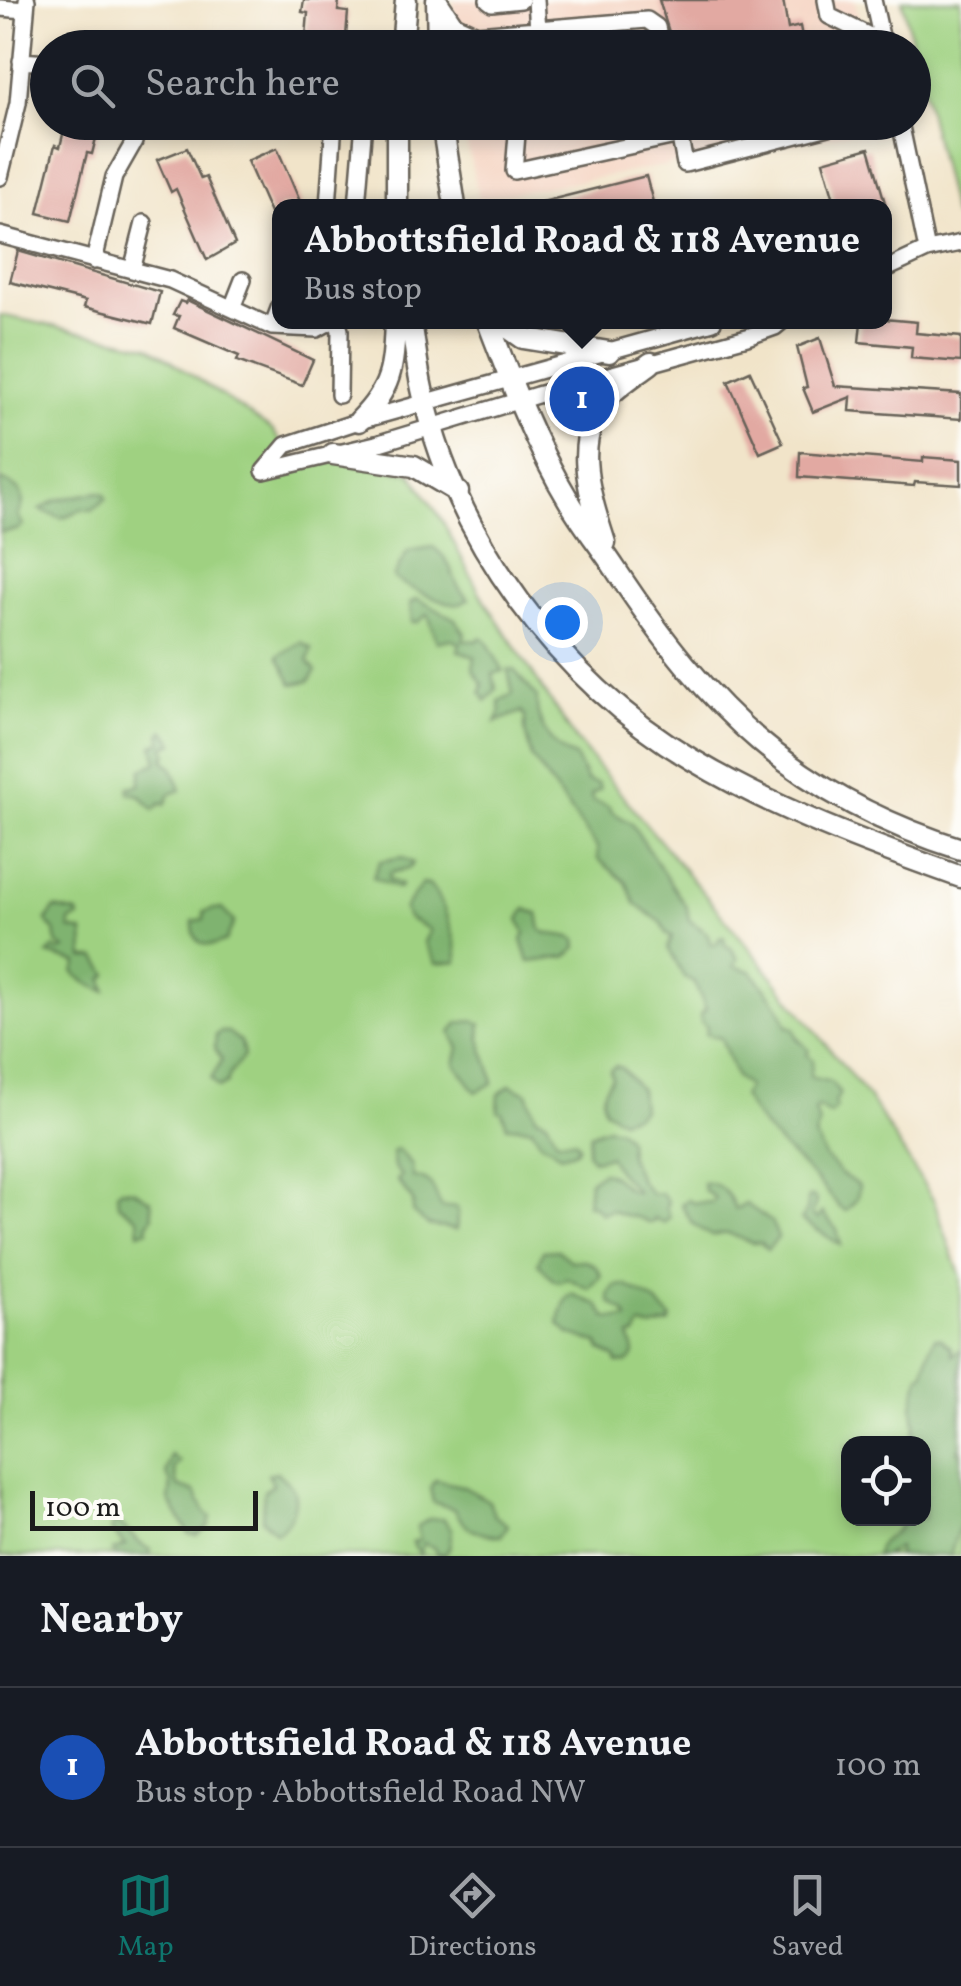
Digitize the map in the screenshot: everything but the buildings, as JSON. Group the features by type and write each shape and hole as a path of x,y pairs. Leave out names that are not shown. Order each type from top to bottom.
{"main road":[{"path":"404,30 406,0"},
{"path":"438,0 438,30"},
{"path":"397,140 398,199"},
{"path":"445,140 454,199"},
{"path":"359,421 380,398 390,378 394,329"},
{"path":"413,329 426,404 475,531 509,585 583,677 688,758 759,796 832,830 961,877"},
{"path":"491,329 519,402 568,501 686,670 757,741 818,784 866,812 961,849"},
{"path":"510,329 522,338 609,352"},
{"path":"612,564 588,482 584,457 587,438 600,407 612,392 650,363"},
{"path":"333,454 414,466 458,492"}],"street":[{"path":"438,0 455,24 468,30"},
{"path":"488,0 492,4 521,0"},
{"path":"536,0 538,30 647,20 659,30"},
{"path":"826,0 829,16 855,30"},
{"path":"872,0 879,30"},
{"path":"0,8 26,5 18,103 0,177"},
{"path":"21,61 30,61"},
{"path":"94,260 114,176 134,140"},
{"path":"329,199 333,140"},
{"path":"358,199 362,140"},
{"path":"517,140 514,171 635,140"},
{"path":"681,140 686,164 779,140"},
{"path":"904,140 928,250"},
{"path":"132,270 144,223"},
{"path":"0,235 170,280 272,327"},
{"path":"892,266 928,250 961,243"},
{"path":"232,308 242,280"},
{"path":"339,329 339,395"},
{"path":"689,329 286,445 264,471 770,329"}],"shaded area":[{"path":"454,0 855,0 861,30 453,30"},
{"path":"466,140 808,140 479,199"}],"green space":[{"path":"902,0 961,0 961,216 953,216 931,123 931,30 909,30"},
{"path":"0,315 149,346 272,430 294,459 346,462 411,473 442,520 480,593 576,740 872,1102 934,1201 961,1278 961,1556 0,1556"},
{"path":"0,480 12,485 22,497 18,515 23,525 17,530 0,532"},
{"path":"105,494 106,499 92,510 82,509 62,518 40,510 56,500"},
{"path":"433,547 446,560 469,599 463,603 440,600 393,577 408,551"},
{"path":"417,599 455,619 465,634 463,640 486,640 503,671 493,674 496,689 486,701 481,693 483,684 473,670 475,657 458,651 460,643 450,639 437,642 428,614 412,622 410,603"},
{"path":"301,642 312,649 308,661 316,671 309,681 293,684 278,656"},
{"path":"508,670 514,670 537,697 542,724 551,741 575,757 587,781 598,784 600,789 591,795 592,800 631,823 687,908 689,920 707,933 711,944 724,937 725,945 738,959 734,966 751,971 777,1004 787,1026 794,1028 813,1060 810,1077 831,1082 840,1093 837,1107 830,1115 818,1107 815,1110 819,1125 815,1136 825,1157 859,1186 857,1199 846,1211 752,1112 742,1096 748,1087 736,1077 721,1038 706,1034 701,1014 706,1009 694,982 684,977 668,948 672,936 662,923 635,903 626,882 598,859 597,847 532,758 525,716 521,712 496,722 501,711 499,701 513,694"},
{"path":"164,730 174,743 164,747 167,754 163,759 172,767 181,790 170,794 165,805 161,803 154,810 140,795 129,793 129,787 140,785 142,769 157,763 153,745 162,742"},
{"path":"402,857 413,863 410,868 390,873 389,879 401,885 398,889 373,877 380,861"},
{"path":"422,884 429,885 444,910 457,962 436,964 424,942 430,930 408,918 404,909"},
{"path":"55,908 78,913 79,918 70,921 70,929 83,932 84,958 97,958 108,975 103,979 106,991 88,984 74,972 78,963 48,954 53,948 65,949 57,944 55,931 46,921"},
{"path":"222,909 234,922 226,941 207,945 195,936 193,921 204,919 204,912"},
{"path":"526,909 538,914 541,930 576,940 577,948 566,957 529,962 519,919"},
{"path":"473,1020 481,1024 481,1041 493,1083 476,1092 455,1064 459,1048 451,1033 457,1024"},
{"path":"220,1032 228,1032 241,1042 244,1056 227,1083 218,1088 211,1079 222,1060 215,1048"},
{"path":"616,1066 640,1090 642,1109 621,1119 605,1110 603,1101 612,1078 610,1070"},
{"path":"510,1085 527,1093 536,1116 547,1121 557,1140 575,1140 579,1146 576,1151 560,1155 541,1143 532,1128 507,1126 498,1111 499,1094"},
{"path":"607,1127 619,1129 628,1139 629,1155 639,1179 652,1194 661,1193 668,1202 670,1217 664,1223 654,1218 649,1223 612,1210 601,1213 587,1205 589,1181 602,1172 637,1192 609,1156 593,1160 587,1152 590,1134"},
{"path":"397,1149 412,1164 413,1177 430,1183 442,1208 455,1207 458,1211 456,1230 428,1225 413,1213 413,1201 397,1180 401,1176 394,1167 392,1152"},
{"path":"703,1183 723,1190 735,1209 746,1204 772,1222 778,1238 767,1250 761,1243 728,1233 711,1236 692,1223 681,1204 688,1200 713,1202 715,1198 704,1190"},
{"path":"121,1189 134,1190 151,1201 153,1217 148,1230 139,1233 138,1219 118,1204 117,1193"},
{"path":"808,1197 816,1201 812,1215 819,1219 822,1212 837,1230 841,1245 801,1220"},
{"path":"558,1250 571,1261 593,1264 601,1276 589,1289 567,1278 553,1280 538,1263 543,1251"},
{"path":"625,1285 655,1301 671,1318 670,1323 651,1328 641,1326 636,1335 630,1336 633,1356 627,1363 617,1363 598,1343 569,1334 558,1323 566,1299 572,1294 598,1305 607,1318 628,1319 625,1312 610,1302 609,1294 615,1286"},
{"path":"935,1338 951,1347 953,1355 961,1349 961,1520 950,1556 898,1556 898,1547 884,1556 876,1556 882,1542 900,1526 931,1526 931,1436 913,1435 913,1405"},
{"path":"171,1455 180,1462 174,1468 178,1486 195,1492 211,1517 208,1527 197,1535 189,1534 169,1500 171,1483 166,1473"},
{"path":"277,1472 294,1491 295,1503 285,1525 276,1533 262,1519 264,1491 273,1485 268,1474"},
{"path":"435,1480 462,1486 489,1501 494,1515 508,1525 501,1536 473,1530 454,1509 433,1502 430,1488"},
{"path":"443,1518 452,1530 449,1549 444,1554 436,1553 424,1543 420,1554 412,1542 420,1539 417,1527 429,1519"},
{"path":"115,1522 151,1550 149,1556 116,1556 112,1551 125,1546 111,1530"}],"place":[{"name":"Abbottsfield Road & 118 Avenue","path":"582,399"}]}
